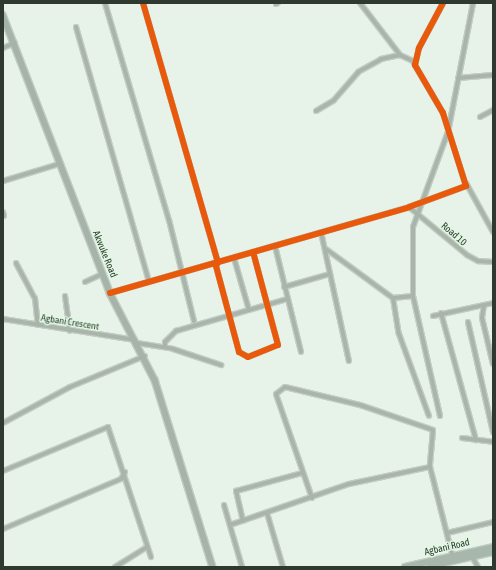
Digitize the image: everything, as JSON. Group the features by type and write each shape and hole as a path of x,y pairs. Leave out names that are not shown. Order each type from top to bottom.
{"main road":[{"name":"Akwuke Road","path":"3,15 15,43 58,164 102,274 110,293 145,356 213,567"},
{"name":"Agbani Road","path":"406,567 471,554 493,547"},
{"name":"Agbani Road","path":"471,554 493,552"},
{"name":"Agbani Road","path":"423,567 453,558"}],"street":[{"path":"105,3 182,272 194,321"},
{"path":"143,3 218,262 216,266 240,352 248,357 278,345 253,252"},
{"path":"360,3 400,56"},
{"path":"443,3 415,62 416,69 440,108 466,183 493,232"},
{"path":"440,416 413,296 413,227 448,132 473,3"},
{"path":"76,26 149,282"},
{"path":"3,48 15,43"},
{"path":"316,111 334,100 358,72 381,59 400,56 415,62"},
{"path":"458,78 493,75"},
{"path":"480,117 493,110"},
{"path":"3,180 58,164"},
{"path":"110,293 409,207 466,183"},
{"name":"Road 10","path":"409,207 467,255 478,261 493,262"},
{"path":"321,232 350,361"},
{"path":"273,247 301,352"},
{"path":"326,250 392,298 413,296"},
{"path":"234,258 249,310"},
{"path":"16,263 35,298 38,325"},
{"path":"85,282 102,274"},
{"path":"284,286 330,274"},
{"path":"65,296 70,331"},
{"path":"165,347 165,342 176,331 231,316 267,303 287,298"},
{"path":"392,298 399,334 429,416"},
{"path":"433,316 441,313 493,303"},
{"path":"484,305 482,318 493,364"},
{"path":"441,313 476,440"},
{"name":"Agbani Crescent","path":"3,319 165,347 221,365"},
{"path":"468,322 493,432"},
{"path":"3,423 70,387 145,356"},
{"path":"312,498 302,473 276,394 285,387 360,405 431,428 434,432 430,468 453,558"},
{"path":"3,471 108,427 125,472 151,557"},
{"path":"462,438 493,442"},
{"path":"230,525 349,484 430,468"},
{"path":"3,529 121,479 125,472"},
{"path":"243,521 236,491 302,473"},
{"path":"224,506 242,567"},
{"path":"267,513 282,567"},
{"path":"447,533 493,522"},
{"path":"115,567 147,547"},
{"path":"471,554 478,567"}],"cycle path":[{"path":"143,3 218,262 216,266 239,352 248,357 278,345 253,252"},
{"path":"110,293 409,207 466,186 443,113 415,65 419,48 443,3"}]}
